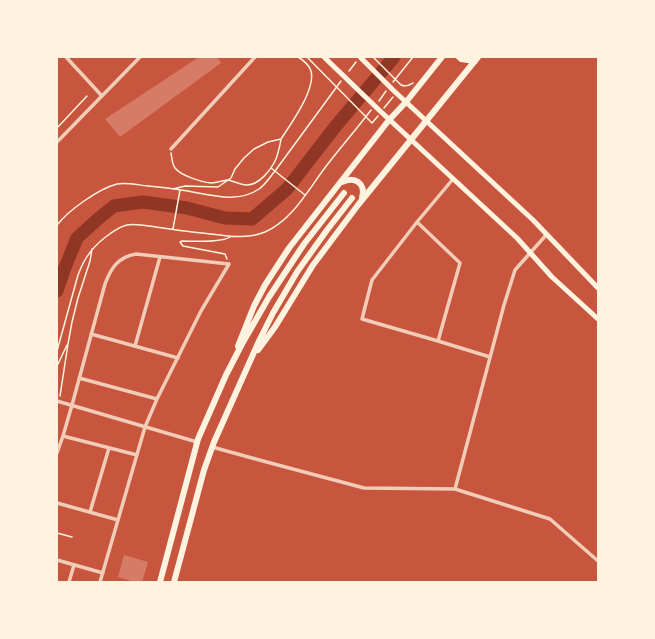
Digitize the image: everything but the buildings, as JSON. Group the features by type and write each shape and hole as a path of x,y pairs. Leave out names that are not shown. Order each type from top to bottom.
{"main road":[{"path":"324,57 517,238 552,277 598,319"},
{"path":"359,57 392,90 533,220 598,288"},
{"path":"160,582 197,442 254,306 265,285 289,248 319,209 442,57"},
{"path":"459,57 461,59 477,59"},
{"path":"251,360 275,327 313,266 362,199 477,59"},
{"path":"341,182 351,180 357,181 361,184 363,188 362,199"},
{"path":"226,375 269,297 304,244 344,192"},
{"path":"174,582 204,470 212,447 251,360 273,313 298,272 327,230 352,198"}],"street":[{"path":"66,57 102,96"},
{"path":"57,142 140,57"},
{"path":"247,57 251,60"},
{"path":"171,149 255,57"},
{"path":"453,179 372,280 362,319 490,357"},
{"path":"417,222 460,263 438,341"},
{"path":"455,489 504,305 516,270 547,234"},
{"path":"57,453 72,406 105,284 110,272 118,262 127,255 136,254 229,264 201,311 157,399 145,427 100,582"},
{"path":"135,346 160,257"},
{"path":"91,334 178,358"},
{"path":"79,378 157,399"},
{"path":"59,402 197,442"},
{"path":"63,436 137,455"},
{"path":"212,447 364,488 455,489 550,519 598,561"},
{"path":"90,512 109,448"},
{"path":"57,503 118,520"},
{"path":"57,560 103,573"},
{"path":"69,582 74,565"}],"path":[{"path":"171,149 172,160 175,168 194,179 212,183 228,180 240,185 254,184 271,168 279,150 281,139 295,117 310,88 312,79 310,70 298,57"},
{"path":"307,57 372,123 392,90"},
{"path":"57,225 63,218 96,194 119,184 180,190 223,197 237,197 246,195 259,189 275,171 359,57"},
{"path":"373,57 401,85 392,90 378,102"},
{"path":"392,83 413,57"},
{"path":"57,128 87,96"},
{"path":"57,351 82,264 92,249 103,238 118,228 128,225 231,236 256,236 274,227 295,209 324,169 373,108"},
{"path":"172,189 185,186 218,187 232,178 235,168 254,149 268,142 281,139"},
{"path":"271,168 305,195"},
{"path":"173,230 180,190"},
{"path":"229,264 225,254 183,246 180,242 218,240 229,238 231,236"},
{"path":"59,402 68,344 78,298 90,261 92,249"},
{"path":"57,366 68,344"},
{"path":"57,533 72,537"}],"waterway":[{"path":"57,291 77,238 114,206 143,202 187,208 225,218 252,219 287,189 335,127 394,57"}]}
